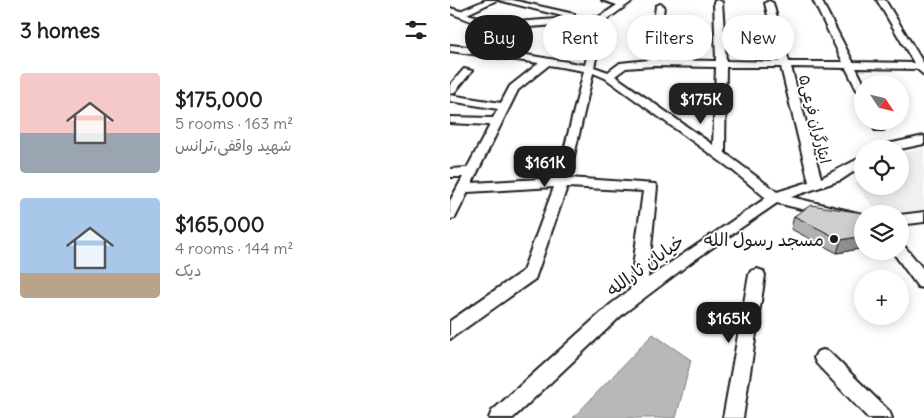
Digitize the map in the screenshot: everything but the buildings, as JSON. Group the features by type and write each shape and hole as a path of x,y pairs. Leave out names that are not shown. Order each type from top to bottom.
{"street":[{"path":"460,14 493,0"},
{"path":"502,0 567,15"},
{"path":"606,0 627,2"},
{"path":"817,0 856,75"},
{"path":"881,0 922,70"},
{"path":"608,15 627,2"},
{"path":"718,2 721,64 719,154"},
{"name":"ایثارگران فرعی۵","path":"769,4 816,184"},
{"path":"653,63 660,6"},
{"path":"450,10 483,23 502,26 543,22"},
{"path":"450,48 498,53 590,69 608,76 719,154 776,198 854,217"},
{"path":"450,332 530,275 562,182 592,60"},
{"path":"450,214 514,88 546,62"},
{"path":"608,76 623,65 653,63 851,64 922,70"},
{"path":"450,92 468,70"},
{"path":"450,98 505,107"},
{"path":"450,120 497,122"},
{"path":"909,143 924,140"},
{"name":"خیابان ثارالله","path":"499,418 618,309 688,257 776,198 836,177 854,166"},
{"path":"450,174 472,172"},
{"path":"464,188 562,182 650,187 638,294"},
{"path":"909,219 924,217"},
{"path":"907,260 924,282"},
{"path":"733,418 757,275"},
{"path":"823,358 882,418"}],"shaded area":[{"path":"924,148 924,210 909,211 909,205 872,205 864,195 909,195 909,152"},
{"path":"653,334 691,360 676,418 573,418"}],"place":[{"name":"مسجد رسول الله","path":"834,239"}]}
